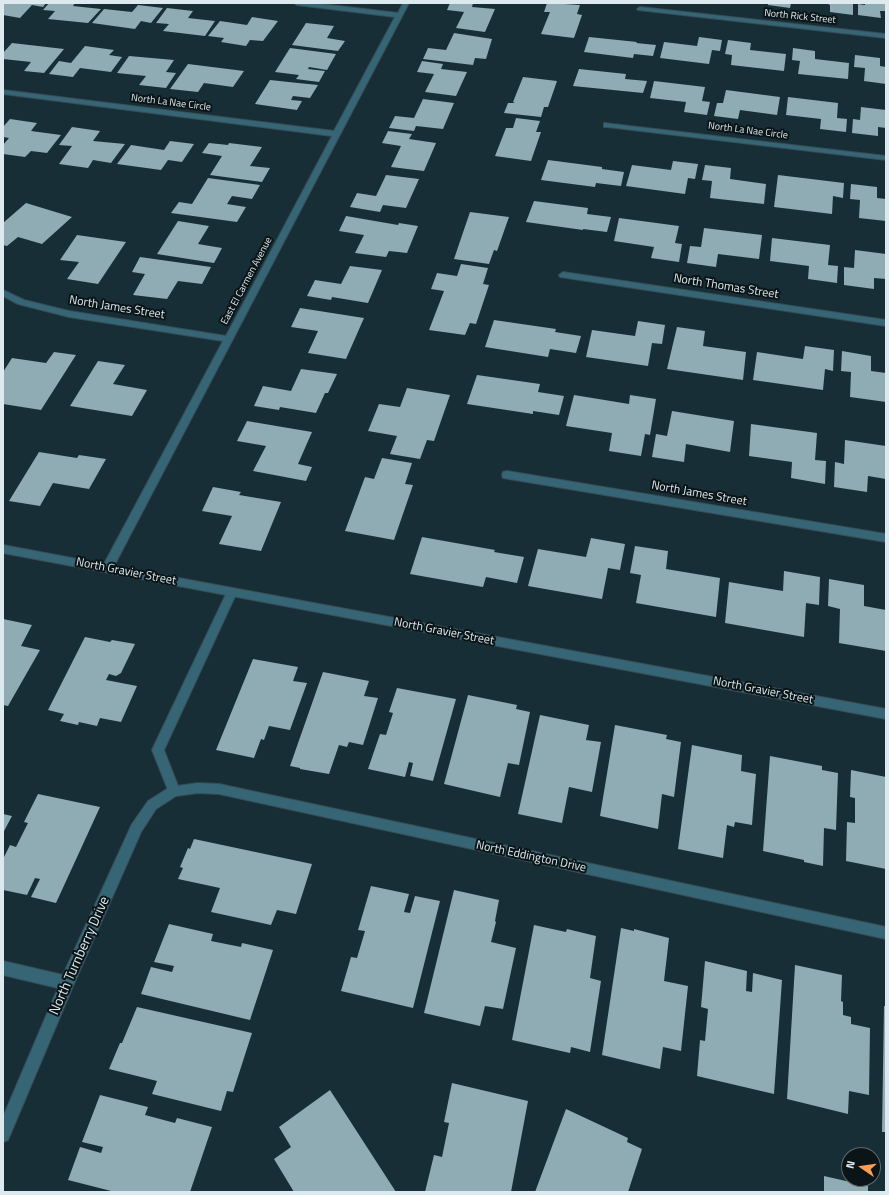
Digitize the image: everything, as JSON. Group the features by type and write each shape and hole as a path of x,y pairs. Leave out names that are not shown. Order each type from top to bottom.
{"street":[{"path":"297,3 400,15"},
{"name":"East El Carmen Avenue","path":"107,569 406,3"},
{"name":"North Rick Street","path":"640,9 886,36"},
{"name":"North La Nae Circle","path":"3,92 337,134"},
{"name":"North La Nae Circle","path":"607,125 886,158"},
{"name":"North Thomas Street","path":"563,275 886,323"},
{"name":"North James Street","path":"3,293 20,302 69,314 229,339"},
{"name":"North James Street","path":"507,475 886,538"},
{"name":"North Gravier Street","path":"3,549 886,714"},
{"path":"174,791 158,750 232,592"},
{"name":"North Eddington Drive","path":"174,791 198,788 219,789 886,933"},
{"name":"North Turnberry Drive","path":"3,1135 67,984 136,828 152,805 174,791"},
{"path":"3,968 67,984"}],"building":[{"path":"3,3 46,3 43,7 32,5 20,18 3,15"},
{"path":"49,3 75,3 73,6 101,9 88,23 48,19 55,11 43,10"},
{"path":"450,3 473,3 472,7 495,9 485,32 456,28 464,12 447,10"},
{"path":"547,3 580,5 577,14 582,15 574,38 541,34 550,12 544,12"},
{"path":"768,3 791,3 790,8 768,5"},
{"path":"826,3 853,4 853,15 830,12 830,5"},
{"path":"865,3 886,3 886,11 880,11 881,18 858,15 858,4 865,5"},
{"path":"138,5 163,8 151,23 141,21 135,29 92,23 104,9 132,12"},
{"path":"167,8 193,11 188,18 215,21 205,36 163,31 169,24 156,23"},
{"path":"252,17 278,21 263,41 250,40 246,46 221,42 224,38 208,36 220,21 247,25"},
{"path":"306,23 334,26 327,38 345,41 338,51 292,45"},
{"path":"454,33 492,39 486,59 475,58 473,65 423,59 428,48 446,50"},
{"path":"589,37 656,45 653,56 634,54 633,58 584,52"},
{"path":"699,37 722,40 720,51 712,50 709,64 660,58 664,42 697,46"},
{"path":"728,40 751,43 750,50 786,54 784,71 731,65 732,55 725,54"},
{"path":"12,43 64,49 44,73 24,71 31,62 3,59 3,53"},
{"path":"85,46 114,50 109,55 122,57 111,72 80,68 73,77 49,74 59,61 71,63"},
{"path":"290,48 336,54 327,70 309,67 308,69 325,71 319,82 296,79 299,75 275,72"},
{"path":"793,48 815,51 815,59 849,63 848,79 798,74 800,61 792,60"},
{"path":"855,55 880,58 880,66 886,67 886,84 864,81 865,68 854,67"},
{"path":"129,56 174,60 166,72 176,73 166,88 139,85 146,76 117,73"},
{"path":"422,61 443,64 441,69 467,72 456,96 425,92 434,74 417,72"},
{"path":"188,64 244,71 233,87 204,83 198,92 170,89"},
{"path":"579,69 626,74 625,79 647,81 643,93 573,86"},
{"path":"523,77 557,81 548,107 544,107 541,117 504,113 508,103 515,103 513,102"},
{"path":"270,80 318,85 310,98 293,96 291,100 302,101 297,110 255,104"},
{"path":"654,81 705,87 702,101 710,102 707,115 684,112 686,102 650,98"},
{"path":"726,90 780,97 777,115 740,110 738,119 714,116 717,103 723,103"},
{"path":"788,97 838,103 837,118 847,119 846,132 820,129 821,119 786,115"},
{"path":"423,99 454,103 443,129 416,126 414,131 389,128 395,116 414,118"},
{"path":"861,107 886,110 886,128 878,127 878,136 852,133 853,119 860,120"},
{"path":"516,118 540,121 536,132 541,132 531,161 495,156 506,128 513,128"},
{"path":"10,119 37,123 31,131 61,135 47,153 31,151 25,157 3,154 3,145 9,138 3,137 3,127"},
{"path":"72,127 100,131 93,141 125,144 111,163 93,160 88,168 59,164 72,146 59,145"},
{"path":"388,131 412,134 409,139 436,143 424,171 391,167 401,146 382,143"},
{"path":"170,141 194,144 182,162 168,160 161,170 117,164 131,145 164,150"},
{"path":"209,143 228,145 229,143 262,147 250,166 270,168 262,182 210,175 222,156 202,153"},
{"path":"548,160 602,167 602,169 624,172 621,186 596,183 595,187 541,180"},
{"path":"673,161 698,164 695,179 688,178 685,194 626,186 632,165 671,170"},
{"path":"705,165 731,168 730,179 766,184 764,204 710,198 712,181 702,180"},
{"path":"386,175 419,179 406,208 383,205 380,212 350,207 357,193 376,196"},
{"path":"778,175 844,183 843,198 833,196 832,214 774,207"},
{"path":"208,178 260,185 252,199 232,196 227,204 246,207 237,222 171,213 179,202 192,204"},
{"path":"851,184 877,187 877,198 886,199 886,221 859,218 860,200 850,199"},
{"path":"534,201 588,208 587,214 611,217 607,232 526,222"},
{"path":"26,203 72,217 42,244 18,237 7,246 3,245 3,223"},
{"path":"470,212 509,217 497,251 494,250 489,264 454,259"},
{"path":"346,216 398,225 399,223 418,226 407,253 389,251 386,257 355,253 364,235 339,231"},
{"path":"619,218 679,226 675,243 682,244 679,262 651,258 654,247 614,241"},
{"path":"178,221 209,226 198,244 222,248 214,263 157,254"},
{"path":"704,228 762,235 759,259 718,254 716,267 687,263 690,246 701,247"},
{"path":"77,235 126,242 98,284 67,279 79,262 60,260"},
{"path":"772,238 830,245 828,265 838,266 837,283 808,279 809,266 770,261"},
{"path":"855,250 886,254 886,279 874,278 874,289 844,285 844,267 854,268"},
{"path":"140,257 211,267 202,284 178,281 167,299 133,295 145,274 132,272"},
{"path":"461,264 488,268 483,284 489,285 476,324 470,323 465,335 429,330 444,291 431,289 437,273 457,276"},
{"path":"350,266 382,270 368,303 332,297 331,300 307,296 315,280 341,284"},
{"path":"300,308 364,318 346,359 308,353 318,331 291,327"},
{"path":"494,320 556,329 555,332 581,336 576,353 550,349 548,357 485,347"},
{"path":"638,321 665,325 662,344 652,343 648,366 586,357 592,330 635,336"},
{"path":"677,327 705,331 703,346 746,352 743,380 667,369"},
{"path":"805,346 834,350 833,371 825,369 823,390 753,380 757,352 803,359"},
{"path":"842,351 871,356 871,371 886,373 886,402 850,397 851,372 841,371"},
{"path":"54,352 76,355 41,410 3,404 3,372 12,358 46,363"},
{"path":"98,361 125,365 113,384 147,390 132,416 70,406"},
{"path":"301,369 337,374 328,393 325,393 316,413 280,407 279,410 254,406 263,386 291,391"},
{"path":"477,375 540,384 538,392 564,396 559,415 533,411 533,414 467,404"},
{"path":"407,388 450,395 434,441 427,440 420,459 390,454 397,436 368,431 379,404 400,407"},
{"path":"574,395 629,404 630,395 656,399 650,435 645,434 641,456 609,451 612,433 566,426"},
{"path":"672,411 734,421 730,452 686,444 684,462 652,457 656,434 667,436"},
{"path":"247,421 312,432 298,464 312,467 306,481 253,471 266,446 237,441"},
{"path":"751,424 817,433 815,460 826,461 825,484 791,478 792,462 749,456"},
{"path":"845,440 886,446 886,479 868,476 867,492 834,487 835,462 844,464"},
{"path":"39,452 77,458 79,455 106,459 89,489 53,483 40,506 9,501"},
{"path":"382,458 412,463 405,484 413,485 394,540 345,531 365,477 374,479"},
{"path":"213,487 241,492 239,495 281,502 261,551 219,544 232,516 202,511"},
{"path":"422,537 495,550 494,552 524,557 517,583 486,577 483,587 410,574"},
{"path":"591,538 625,544 620,570 608,568 602,599 528,586 538,549 586,557"},
{"path":"635,546 668,551 666,569 720,578 716,617 636,603 641,575 630,573"},
{"path":"784,571 820,577 819,605 806,603 804,637 725,623 729,582 783,591"},
{"path":"829,579 864,585 864,606 886,610 886,651 839,643 840,609 828,606"},
{"path":"3,619 32,625 21,646 40,650 8,706 3,705"},
{"path":"85,637 110,642 112,640 135,644 121,673 116,676 109,674 106,680 137,686 121,722 100,718 97,726 79,722 78,725 60,721 64,714 48,710"},
{"path":"253,659 298,667 293,681 307,683 290,730 269,726 264,740 261,739 254,758 216,750"},
{"path":"323,672 369,681 364,696 378,698 363,745 349,742 347,747 339,745 329,774 290,766"},
{"path":"397,688 456,699 433,781 410,776 413,763 409,762 405,777 368,769 380,734 386,735 393,713 389,712"},
{"path":"468,695 517,705 516,709 530,712 519,765 508,763 500,797 444,784"},
{"path":"540,715 589,725 586,740 601,742 592,792 569,787 562,823 518,814"},
{"path":"615,725 667,735 666,739 681,742 674,797 662,794 658,829 600,816"},
{"path":"692,745 742,755 741,771 756,774 752,825 735,822 734,827 727,825 723,858 678,849"},
{"path":"770,756 822,766 822,770 838,773 836,830 824,828 823,866 804,862 804,860 763,851"},
{"path":"851,770 886,777 886,869 846,861 847,822 855,823 855,798 850,797"},
{"path":"38,794 100,807 56,903 31,897 40,879 35,878 27,895 3,890 3,859 10,845 16,847 28,823 24,822"},
{"path":"3,814 12,816 3,833"},
{"path":"194,839 312,864 296,914 277,910 271,925 211,912 220,888 178,879 183,868 180,867 188,848 190,849"},
{"path":"371,886 409,894 404,912 410,913 415,896 440,901 413,1008 341,991 351,957 357,958 365,931 358,930"},
{"path":"454,890 499,900 491,942 516,948 503,1009 485,1006 480,1026 424,1013"},
{"path":"169,924 213,934 211,941 241,947 242,943 273,950 250,1020 141,994 151,967 172,972 174,966 154,962"},
{"path":"534,925 566,932 567,929 596,936 590,978 601,981 590,1052 571,1047 570,1053 512,1040"},
{"path":"621,928 634,931 634,929 669,938 664,981 688,986 681,1051 663,1047 660,1069 602,1055"},
{"path":"705,961 747,971 746,991 752,992 753,973 782,980 774,1094 697,1076 700,1040 705,1041 708,1009 701,1007"},
{"path":"795,965 842,975 841,1001 843,1002 843,1015 851,1017 851,1024 870,1028 869,1095 849,1091 848,1114 787,1099"},
{"path":"884,1006 886,1006 886,1132 882,1132"},
{"path":"137,1007 252,1033 233,1092 227,1091 221,1111 152,1094 157,1081 109,1069"},
{"path":"452,1083 528,1101 511,1192 425,1192 434,1155 442,1157 449,1123 444,1122"},
{"path":"330,1090 396,1192 294,1192 274,1159 291,1147 279,1127"},
{"path":"100,1095 148,1107 145,1115 175,1123 177,1118 212,1127 190,1192 115,1192 68,1180 80,1147 101,1153 103,1147 82,1142"},
{"path":"566,1109 628,1138 627,1142 642,1149 628,1192 535,1192"},
{"path":"824,1176 841,1180 841,1187 868,1187 868,1192 824,1192"}]}
